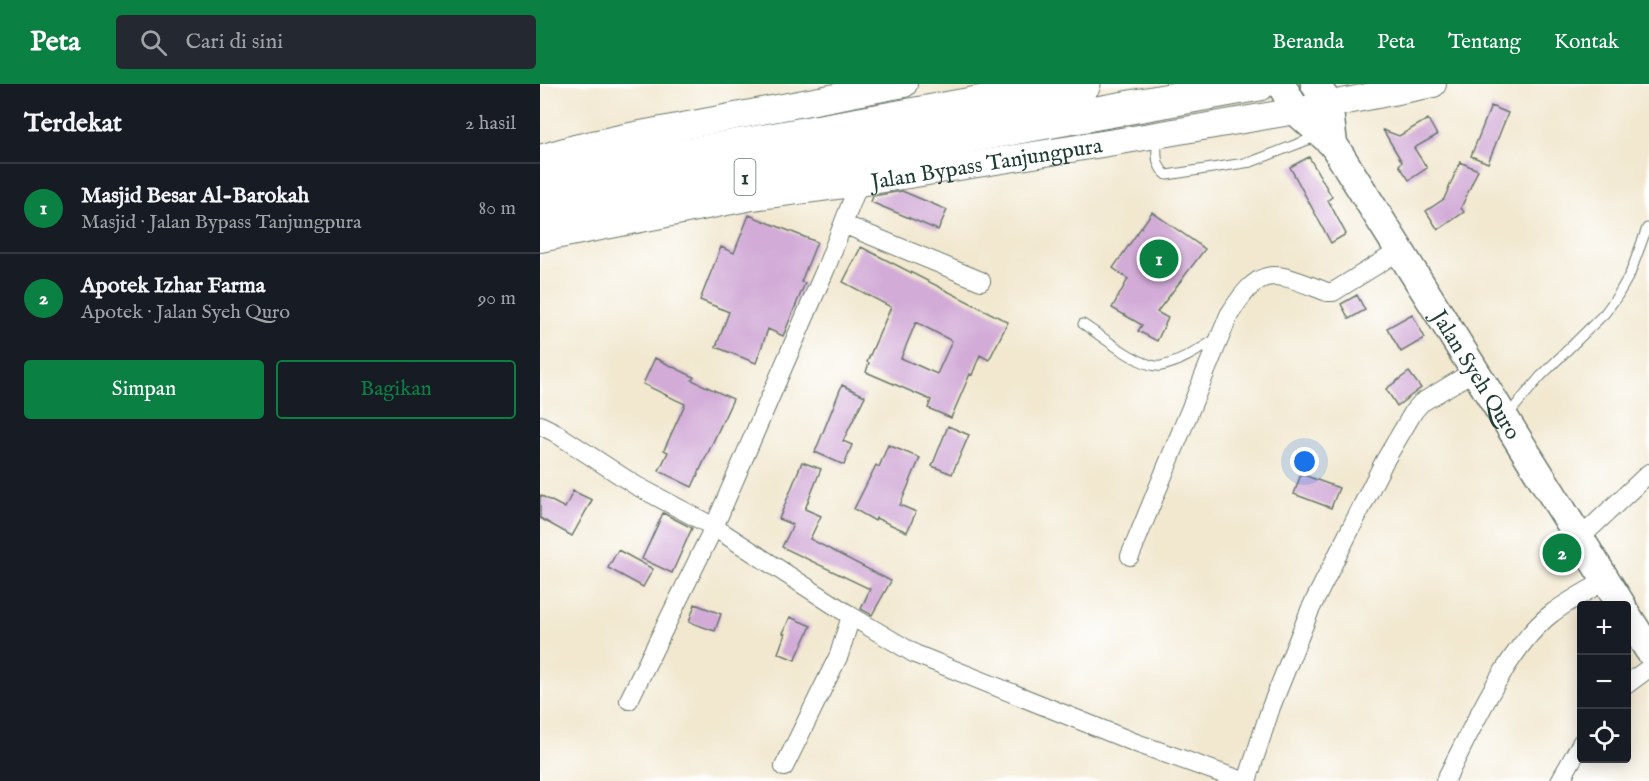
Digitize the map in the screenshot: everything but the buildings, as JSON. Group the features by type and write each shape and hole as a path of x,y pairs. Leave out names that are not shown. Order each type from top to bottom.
{"highway":[{"name":"1","path":"540,181 1083,84"},
{"name":"Jalan Bypass Tanjungpura","path":"540,213 1259,84"}],"main road":[{"name":"Jalan Syeh Quro","path":"1281,84 1296,111 1328,139 1619,601"},
{"name":"Jalan Syeh Quro","path":"1322,94 1328,139"},
{"path":"1631,622 1649,650"}],"street":[{"name":"Jalan Bypass Tanjungpura","path":"540,239 752,197 859,183 1296,111 1322,94 1433,84"},
{"path":"540,158 626,137 895,85"},
{"path":"629,700 714,527 826,268 859,183"},
{"path":"843,224 981,281"},
{"path":"1130,556 1229,315 1243,292 1266,275 1277,274 1327,292 1334,292 1399,251"},
{"path":"540,425 635,485 714,527 851,616 915,654 1136,743 1245,781 1271,707 1310,610 1384,462 1421,403 1474,371"},
{"path":"1580,538 1649,473"},
{"path":"1445,781 1493,689 1527,638 1550,615 1606,579"},
{"path":"784,767 835,666 851,616"},
{"path":"1631,681 1649,668"},
{"path":"1560,781 1577,749"}],"lane":[{"path":"1156,135 1158,164 1167,175 1251,162 1328,139"},
{"path":"1505,418 1540,377 1605,313 1630,274 1647,228"},
{"path":"1083,324 1141,363 1159,366 1195,352 1221,336"}],"place":[{"name":"Masjid Besar Al-Barokah","path":"1159,259"},
{"name":"Apotek Izhar Farma","path":"1562,553"}]}
